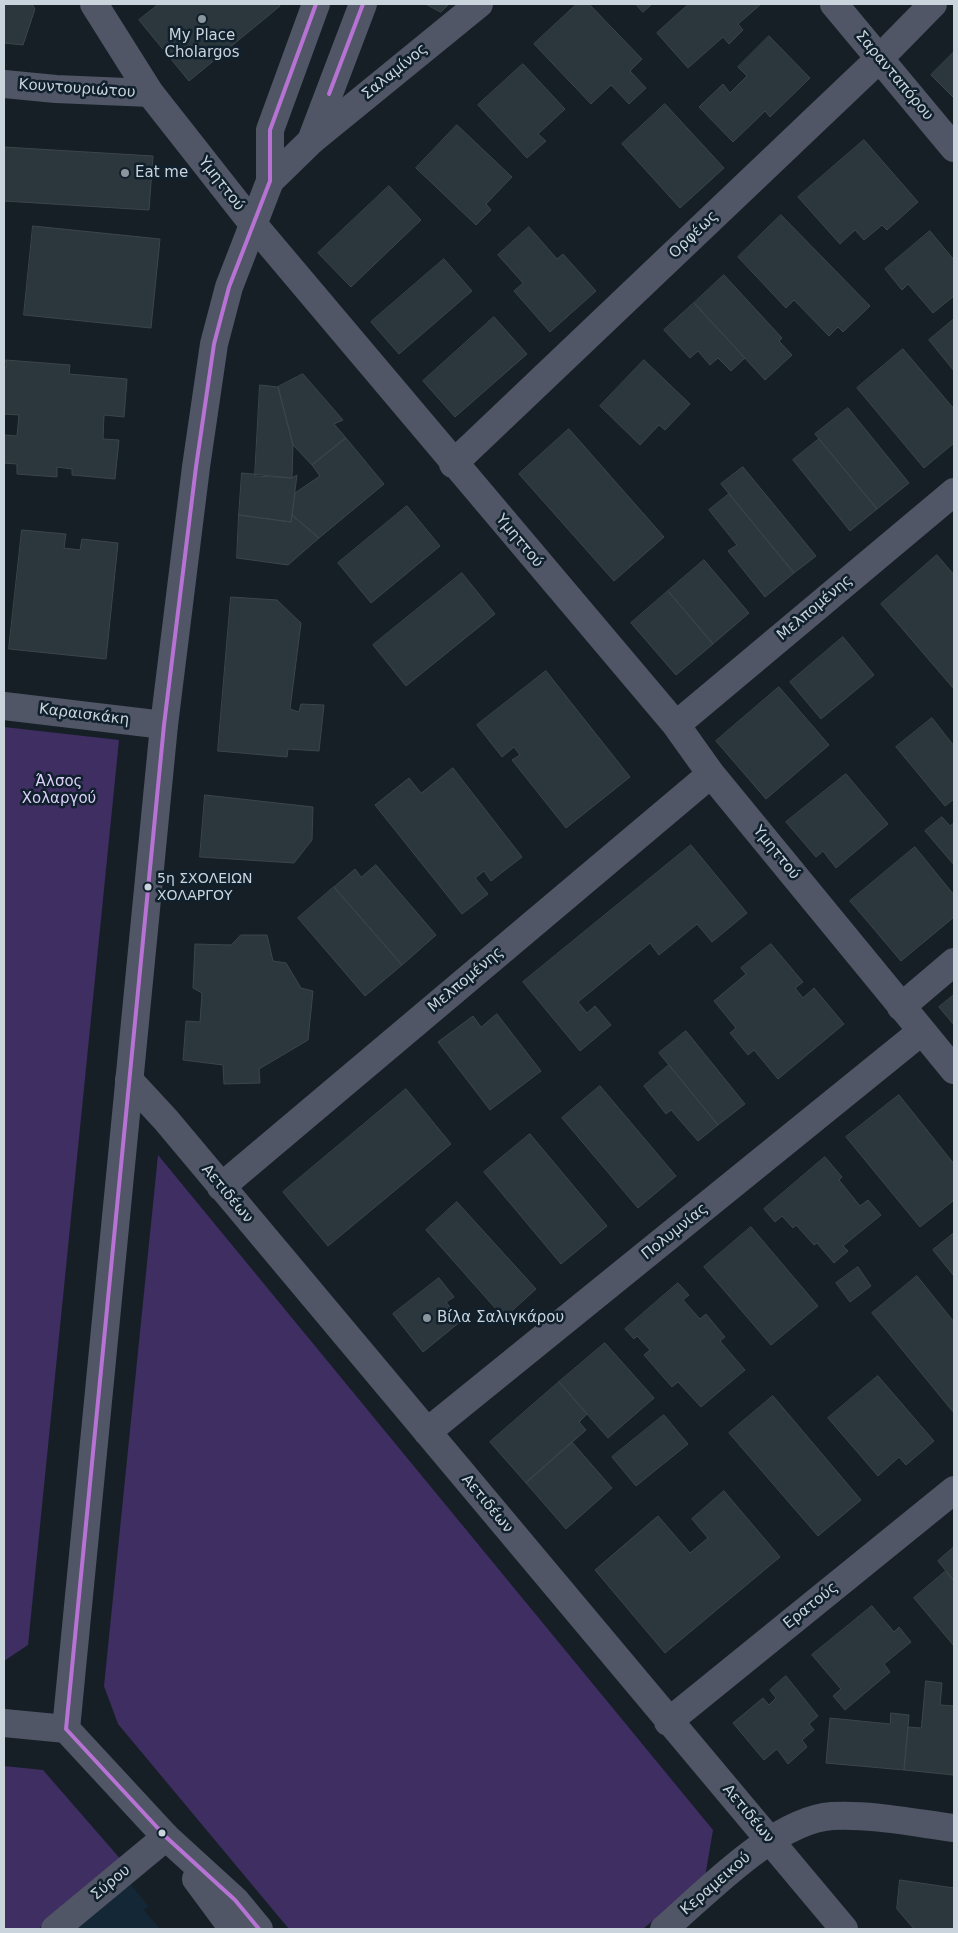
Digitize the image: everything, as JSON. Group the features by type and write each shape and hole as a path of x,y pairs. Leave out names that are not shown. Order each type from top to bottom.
{"street":[{"name":"Υμηττού","path":"94,4 150,93 253,224 299,276 453,464 676,724 711,774 954,1070"},
{"path":"66,1729 164,725 196,468 214,344 229,287 270,181 270,130 316,4"},
{"path":"311,141 363,4"},
{"name":"Σαλαμίνος","path":"270,181 311,141 480,4"},
{"name":"Σαρανταπόρου","path":"834,4 954,148"},
{"name":"Ορφέως","path":"453,464 880,58 933,4"},
{"name":"Κουντουριώτου","path":"4,84 56,90 150,93"},
{"name":"Μελπομένης","path":"676,724 954,492"},
{"name":"Καραισκάκη","path":"4,706 164,725"},
{"name":"Μελπομένης","path":"221,1187 711,774"},
{"path":"901,1007 954,962"},
{"name":"Πολυμνίας","path":"427,1432 922,1031"},
{"name":"Αετιδέων","path":"129,1080 844,1929"},
{"name":"Ερατούς","path":"668,1722 954,1490"},
{"path":"4,1723 66,1729 166,1837 234,1900 259,1929"},
{"name":"Κεραμεικού","path":"664,1929 769,1839 801,1823 832,1816 886,1819 954,1828"},
{"path":"166,1837 233,1929"},
{"name":"Σύρου","path":"55,1929 166,1837"}],"shaded area":[{"path":"117,1867 148,1906 144,1910 160,1929 38,1929"}],"green space":[{"name":"Άλσος Χολαργού","path":"4,727 119,740 28,1645 4,1661"},
{"path":"158,1155 713,1830 705,1877 643,1929 289,1929 118,1724 104,1686"},
{"path":"4,1766 43,1770 123,1862 38,1929 4,1929"}],"building":[{"path":"4,4 32,4 35,9 23,45 4,43"},
{"path":"159,4 279,4 280,6 189,81 139,20"},
{"path":"426,4 449,4 441,12"},
{"path":"577,4 589,4 642,59 630,71 646,88 629,104 611,85 591,104 534,44"},
{"path":"636,4 652,4 643,12"},
{"path":"689,4 760,5 738,24 743,30 729,44 723,37 688,68 657,33"},
{"path":"769,36 810,78 770,117 765,111 733,142 699,107 723,84 730,93 747,76 738,67"},
{"path":"954,52 954,98 931,75"},
{"path":"523,64 565,109 538,134 546,141 527,158 478,105"},
{"path":"665,104 724,168 680,208 622,144"},
{"path":"457,125 512,177 486,204 491,210 476,225 416,168"},
{"path":"864,140 918,202 887,230 882,225 864,240 855,230 840,244 798,197"},
{"path":"4,147 153,156 149,210 4,201"},
{"path":"389,186 421,220 351,287 318,253"},
{"path":"781,215 870,306 843,332 838,327 829,336 794,300 786,308 738,257"},
{"path":"33,226 160,239 151,328 24,315"},
{"path":"529,227 557,259 563,254 596,291 550,332 514,291 523,283 498,255"},
{"path":"930,231 954,260 954,296 933,313 908,284 902,290 885,269"},
{"path":"444,259 472,291 399,354 371,322"},
{"path":"724,275 782,338 779,341 792,355 765,380 694,303"},
{"path":"694,303 745,358 731,371 718,358 710,365 698,351 690,358 664,330"},
{"path":"494,317 527,354 455,417 423,381"},
{"path":"954,319 954,371 929,340"},
{"path":"903,349 954,409 954,443 924,468 857,388"},
{"path":"6,360 70,365 69,374 127,379 124,417 104,415 103,439 119,440 115,479 72,475 72,469 57,467 57,477 17,474 17,464 4,463 4,435 17,436 19,415 4,414 4,367 6,367"},
{"path":"644,360 690,404 665,430 659,425 640,445 600,406"},
{"path":"303,374 343,420 334,424 346,438 312,465 293,445 278,387"},
{"path":"260,385 278,387 293,445 292,478 255,476"},
{"path":"848,408 909,483 877,509 815,434"},
{"path":"569,429 664,537 614,581 519,474"},
{"path":"346,438 384,484 319,538 292,515 295,493 320,476 312,465"},
{"path":"819,439 877,509 850,531 793,460"},
{"path":"743,467 816,556 794,573 721,484"},
{"path":"242,473 292,478 297,475 291,522 239,515"},
{"path":"729,494 794,573 765,597 728,551 737,545 709,510"},
{"path":"407,506 440,546 371,603 338,563"},
{"path":"239,515 291,522 292,515 319,538 288,565 237,558"},
{"path":"22,530 66,534 64,548 80,550 82,539 118,543 106,659 9,649"},
{"path":"937,555 954,575 954,689 881,604"},
{"path":"704,560 749,613 713,644 668,591"},
{"path":"462,573 495,614 406,686 373,645"},
{"path":"668,591 713,644 676,675 631,623"},
{"path":"231,597 277,600 301,623 290,709 299,712 301,704 324,705 319,751 288,749 287,757 218,751"},
{"path":"843,637 874,675 821,719 790,682"},
{"path":"546,671 630,777 566,828 512,760 520,755 514,747 502,757 477,725"},
{"path":"779,687 829,745 766,799 716,741"},
{"path":"932,718 954,746 954,799 945,806 896,747"},
{"path":"453,768 522,857 491,881 484,871 475,878 488,894 462,914 375,805 409,778 421,793"},
{"path":"846,774 888,824 836,868 823,851 816,857 786,822"},
{"path":"205,795 313,807 312,840 294,863 200,857"},
{"path":"942,817 950,826 954,823 954,865 925,831"},
{"path":"691,845 747,913 712,942 697,924 659,955 650,943 578,1002 587,1013 595,1006 611,1025 580,1051 523,982"},
{"path":"915,847 954,895 954,917 901,961 850,901"},
{"path":"376,865 436,935 402,965 334,887 355,869 361,877"},
{"path":"334,887 402,965 365,996 298,918"},
{"path":"241,935 267,935 273,961 286,963 301,988 313,991 308,1040 259,1069 260,1083 224,1084 223,1065 183,1060 186,1021 200,1022 202,993 193,988 195,944 231,945"},
{"path":"771,944 803,982 795,988 803,998 814,988 844,1024 778,1079 754,1050 748,1055 730,1033 736,1028 714,1001 746,974 741,968"},
{"path":"954,995 954,1025 939,1007"},
{"path":"497,1014 541,1071 490,1110 438,1042 473,1016 481,1027"},
{"path":"686,1031 745,1104 718,1125 659,1053"},
{"path":"669,1065 718,1125 698,1141 671,1110 666,1114 644,1086"},
{"path":"600,1086 676,1176 638,1208 562,1118"},
{"path":"406,1089 451,1144 328,1246 283,1192"},
{"path":"899,1095 954,1164 954,1200 920,1227 846,1137"},
{"path":"530,1134 607,1226 561,1264 484,1172"},
{"path":"825,1157 842,1177 839,1180 860,1206 868,1200 881,1215 843,1246 848,1251 834,1263 817,1243 814,1245 796,1225 793,1228 782,1216 775,1222 764,1209"},
{"path":"457,1202 536,1289 504,1318 426,1230"},
{"path":"751,1227 818,1306 771,1345 704,1267"},
{"path":"954,1233 954,1276 933,1250"},
{"path":"858,1267 871,1286 850,1302 836,1283"},
{"path":"917,1276 954,1322 954,1413 872,1313"},
{"name":"Βίλα Σαλιγκάρου","path":"439,1278 454,1297 446,1302 461,1321 423,1352 393,1314"},
{"path":"678,1283 689,1295 683,1300 700,1319 706,1314 725,1337 720,1341 745,1370 701,1407 678,1382 672,1387 644,1355 650,1350 637,1336 634,1339 625,1329"},
{"path":"605,1343 654,1398 608,1438 559,1382"},
{"path":"878,1376 934,1441 906,1465 899,1457 878,1476 828,1418"},
{"path":"559,1382 587,1414 579,1422 586,1430 526,1483 490,1442"},
{"path":"773,1396 861,1500 818,1536 729,1433"},
{"path":"664,1415 688,1444 636,1486 612,1457"},
{"path":"572,1442 612,1488 566,1529 526,1483"},
{"path":"724,1491 780,1557 665,1653 595,1570 658,1516 690,1553 708,1538 692,1519"},
{"path":"954,1547 954,1581 938,1561"},
{"path":"946,1571 954,1581 954,1646 914,1598"},
{"path":"872,1606 894,1632 899,1627 911,1642 884,1664 890,1672 845,1710 833,1696 841,1689 812,1655"},
{"path":"786,1676 818,1716 809,1724 814,1730 802,1740 807,1747 788,1764 777,1749 764,1760 733,1723 763,1698 769,1705 776,1698 770,1690"},
{"path":"926,1681 942,1683 940,1705 954,1706 954,1775 904,1770 908,1727 921,1728"},
{"path":"891,1713 909,1715 904,1770 826,1763 830,1718 890,1724"},
{"path":"900,1880 954,1888 954,1929 914,1929 897,1909"}],"transit line":[{"path":"259,1929 235,1900 166,1837 66,1729 164,725 196,467 214,344 229,287 270,181 270,130 316,4"},
{"path":"329,94 363,4"}],"place":[{"name":"My Place Cholargos","path":"202,19"},
{"name":"Eat me","path":"125,173"},
{"name":"5η ΣΧΟΛΕΙΩΝ ΧΟΛΑΡΓΟΥ","path":"148,887"},
{"name":"Βίλα Σαλιγκάρου","path":"427,1318"}]}
